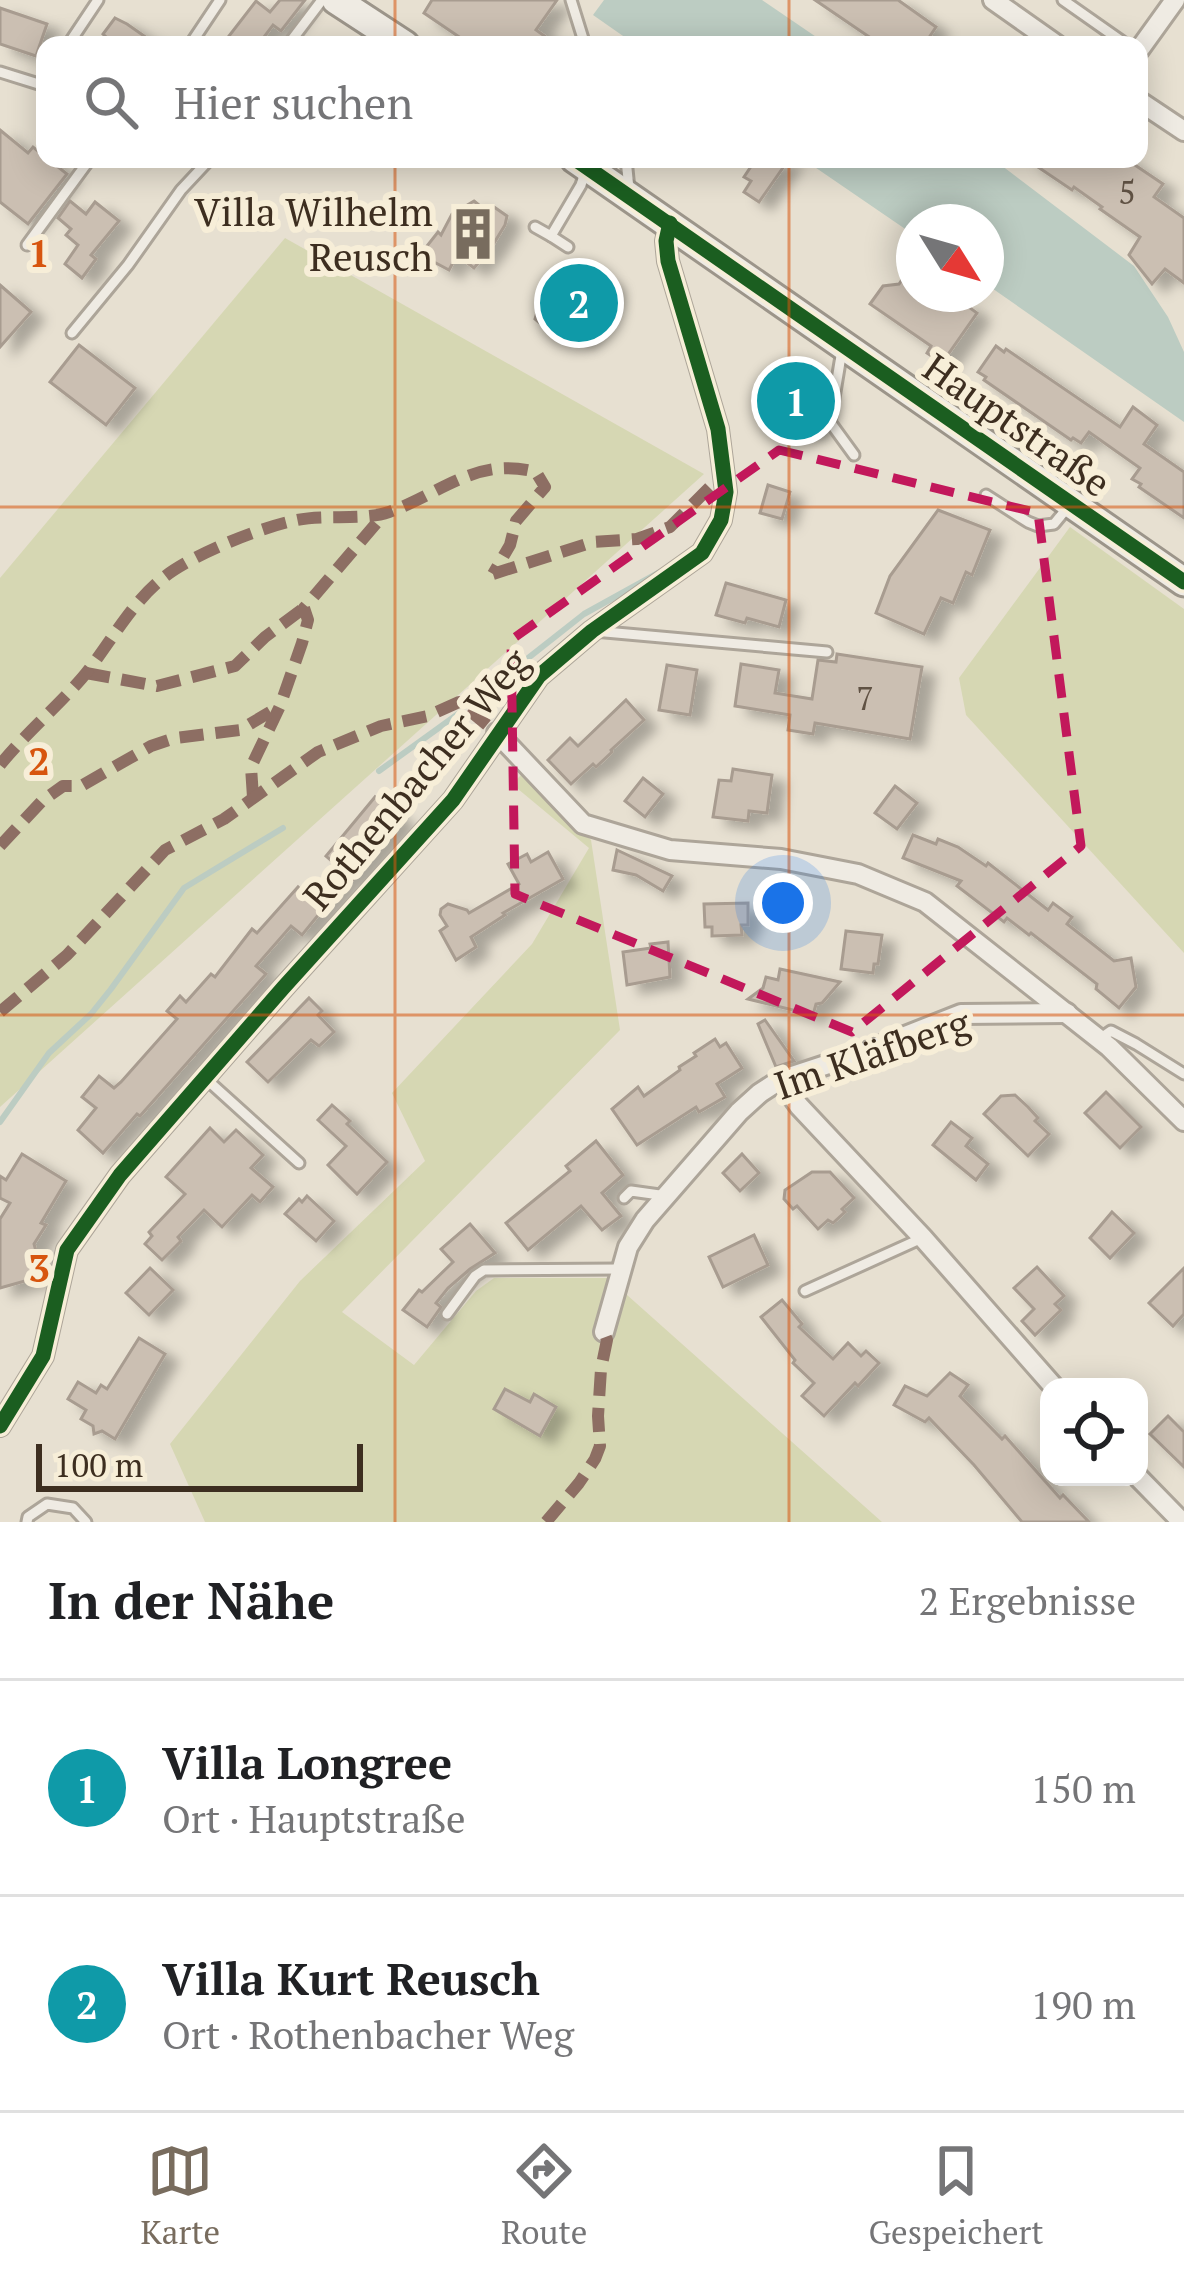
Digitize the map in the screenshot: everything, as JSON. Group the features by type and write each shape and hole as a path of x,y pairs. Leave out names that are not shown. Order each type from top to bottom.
{"main road":[{"path":"336,0 391,36"},
{"name":"Hauptstraße","path":"588,168 1184,582"}],"street":[{"path":"992,0 1045,36"},
{"path":"1148,38 1175,0"},
{"path":"1148,107 1184,131"},
{"name":"Rothenbacher Weg","path":"0,1426 43,1356 67,1250 120,1175 453,800 539,676 592,631 702,553 721,520 726,492 718,429 668,261 670,223"},
{"path":"497,733 583,824 670,850 781,859 858,874 925,902 1099,1039 1184,1121"},
{"name":"Im Kläfberg","path":"604,1332 628,1247 645,1220 739,1112 780,1080 961,1014 1067,1013"},
{"path":"780,1080 1046,1378"},
{"path":"1147,1486 1182,1522"}],"lane":[{"path":"74,36 98,0"},
{"path":"196,36 220,0"},
{"path":"295,36 322,0"},
{"path":"572,0 582,36"},
{"path":"1063,0 1113,36"},
{"path":"0,72 36,83"},
{"path":"27,245 83,168"},
{"path":"72,333 202,168"},
{"path":"551,236 581,185 581,168"},
{"path":"627,168 629,196"},
{"path":"536,227 568,247"},
{"path":"843,344 830,422 854,455"},
{"path":"986,495 1039,526 1054,524 1071,502"},
{"path":"592,631 827,652"},
{"path":"1099,1039 1111,1031 1184,1074"},
{"path":"205,1078 299,1163"},
{"path":"627,1195 667,1196"},
{"path":"805,1291 922,1238"},
{"path":"447,1314 484,1270 620,1269"},
{"path":"27,1522 47,1504 73,1508 86,1522"}],"highlighted area":[{"path":"779,450 1038,513 1081,846 852,1032 515,894 511,640"}],"green space":[{"path":"285,238 704,474 0,1107 0,578"},
{"path":"1070,527 1184,609 1184,953 966,715 959,678"},
{"path":"526,770 591,840 620,1030 342,1312 414,1365 476,1291 494,1278 608,1278 882,1522 205,1522 170,1444 300,1281 425,1161 392,1093 532,944 589,848 512,784"}],"shaded area":[{"path":"604,0 762,0 815,36 623,36 593,15"},
{"path":"816,168 1005,168 1134,266 1168,317 1184,352 1184,422 1004,297 1004,204 896,204 896,223"}],"building":[{"path":"280,0 305,0 281,31 273,25 265,36 229,36 256,1 270,12"},
{"path":"432,0 557,0 536,30 544,36 458,36 424,13"},
{"path":"815,0 898,0 936,27 930,36 868,36"},
{"path":"0,8 47,24 43,36 36,36 36,56 0,44"},
{"path":"115,18 144,36 105,36"},
{"path":"0,130 28,153 36,149 36,168 59,168 67,174 28,224 0,202"},
{"path":"750,168 783,168 759,202 744,192 751,181 744,177"},
{"path":"1039,168 1139,168 1163,184 1154,197 1184,218 1184,283 1165,269 1152,284 1129,255 1140,237 1074,187"},
{"path":"70,201 86,214 95,202 119,221 91,255 96,259 82,278 65,264 78,245 66,235 71,229 58,218"},
{"name":"Villa Wilhelm Reusch","path":"474,201 490,214 494,207 507,216 505,225 474,268 457,255 449,270 423,251 438,232 441,235 452,214"},
{"path":"580,267 598,280 610,281 609,295 580,339 555,321 548,330 535,319 538,309 557,302 555,289 564,288"},
{"path":"896,284 896,312 977,313 942,363 927,353 931,346 870,304 883,286"},
{"path":"0,285 31,312 0,347"},
{"path":"79,345 135,388 106,425 50,382"},
{"path":"996,346 1120,427 1133,407 1157,425 1144,444 1184,472 1184,518 1139,487 1132,479 1140,468 1089,432 1081,443 1071,440 984,380 978,372"},
{"path":"775,380 824,390 816,431 772,422 774,413 769,412"},
{"path":"768,485 790,492 782,519 760,513"},
{"path":"938,510 990,530 972,575 966,572 953,603 941,598 924,634 876,613 890,576"},
{"path":"726,583 786,600 779,627 716,615"},
{"path":"837,654 922,667 910,739 815,723 813,734 788,730 790,715 735,706 741,664 779,670 775,693 812,699 818,660 836,662"},
{"path":"667,665 697,670 690,715 659,710"},
{"path":"626,700 644,720 596,767 593,764 571,784 548,760 570,738 578,746"},
{"path":"733,769 772,775 767,813 749,811 748,821 713,817 719,780 731,781"},
{"path":"643,778 663,794 645,817 625,801"},
{"path":"895,786 917,803 897,829 875,813"},
{"path":"375,797 402,820 302,935 291,926 256,966 266,974 103,1153 78,1130 96,1108 82,1097 99,1076 114,1088 121,1082 177,1019 167,1011 180,996 186,1002 211,974 215,977 252,929 257,933 298,887 308,897 335,864 326,856"},
{"path":"913,835 958,847 988,863 1048,910 1053,903 1072,917 1067,924 1114,961 1131,958 1136,987 1119,1008 1096,989 1097,984 1031,933 1007,918 1004,922 957,886 961,881 903,858"},
{"path":"617,850 672,876 663,891 636,875 613,870"},
{"path":"548,852 563,879 471,937 476,947 456,960 440,931 447,926 441,909 448,904 469,913 519,884 508,864 527,854 531,862"},
{"path":"748,903 748,925 741,925 742,935 712,936 712,927 705,927 704,904"},
{"path":"846,931 882,935 873,973 841,969"},
{"path":"668,942 670,977 627,985 623,952"},
{"path":"780,969 840,982 816,1004 813,1015 748,999 763,988 766,977 778,980"},
{"path":"309,998 334,1032 319,1046 311,1040 268,1082 247,1062"},
{"path":"765,1020 794,1061 776,1067 758,1024"},
{"path":"715,1039 720,1047 726,1043 742,1068 717,1084 725,1097 699,1112 696,1107 637,1145 612,1109 638,1087 644,1096"},
{"path":"1106,1092 1141,1127 1120,1148 1085,1113"},
{"path":"1015,1095 1049,1134 1028,1156 984,1114 1001,1096"},
{"path":"332,1105 387,1162 357,1194 328,1165 346,1146 318,1120"},
{"path":"951,1122 972,1138 966,1146 988,1164 976,1180 933,1145"},
{"path":"210,1128 224,1142 236,1130 263,1155 251,1168 273,1187 260,1202 252,1195 222,1227 204,1210 162,1260 145,1244 152,1236 149,1232 185,1194 166,1177"},
{"path":"596,1141 623,1175 602,1193 621,1216 602,1230 581,1206 528,1250 506,1223 570,1171 566,1166"},
{"path":"22,1154 66,1181 34,1244 43,1276 0,1288 0,1219 10,1203 0,1198 0,1176 6,1180"},
{"path":"742,1154 759,1173 740,1191 723,1173"},
{"path":"812,1172 830,1172 854,1198 833,1223 828,1220 818,1229 784,1199 785,1190"},
{"path":"307,1196 334,1221 316,1241 285,1214"},
{"path":"1112,1212 1134,1233 1110,1258 1090,1238"},
{"path":"470,1224 495,1253 448,1288 427,1327 403,1310 453,1262 441,1249"},
{"path":"754,1235 768,1265 723,1287 709,1257"},
{"path":"1037,1267 1064,1296 1055,1304 1061,1310 1035,1335 1022,1321 1034,1309 1014,1288"},
{"path":"150,1268 173,1290 149,1315 126,1293"},
{"path":"1184,1268 1184,1314 1173,1326 1149,1303"},
{"path":"782,1300 802,1324 799,1327 833,1359 848,1343 861,1356 866,1351 879,1363 824,1416 802,1396 814,1383 793,1363 761,1317"},
{"path":"139,1338 165,1354 115,1439 102,1431 94,1434 93,1426 81,1419 86,1410 68,1399 78,1382 96,1393 101,1385 107,1389"},
{"path":"950,1373 968,1385 960,1396 1002,1439 1005,1436 1040,1475 1040,1486 1049,1486 1060,1498 1063,1495 1089,1522 1022,1522 929,1418 925,1422 894,1405 905,1386 927,1396"},
{"path":"505,1389 530,1402 534,1394 556,1407 540,1436 494,1409"},
{"path":"1168,1416 1184,1432 1184,1467 1150,1434"}],"waterway":[{"path":"471,703 584,614 660,572"},
{"path":"379,771 458,714"},
{"path":"0,1122 49,1053 111,989 184,888 283,828"}],"marked path":[{"path":"0,765 82,678 151,589 191,560 246,535 297,520 389,512 460,479 495,469 536,472 545,487 516,521 510,545 493,574"},
{"path":"493,574 593,542 637,539 670,527 713,484"},
{"path":"253,797 251,767 280,706 302,643 308,620 304,608 385,513"},
{"path":"86,673 157,686 235,666 304,608"},
{"path":"0,1012 67,955 165,850 224,819 318,752 459,702 497,733"},
{"path":"0,846 42,801 63,786 81,786 151,746 175,738 240,730 275,709"},
{"path":"546,1522 579,1483 600,1446 604,1332"}],"cycle path":[{"path":"588,168 1184,582"},
{"path":"0,1426 43,1356 67,1250 120,1175 453,800 539,676 592,631 702,553 721,520 726,492 718,429 668,261 670,223"}],"place":[{"name":"Villa Wilhelm Reusch","path":"473,234"},
{"name":"Villa Kurt Reusch","path":"579,303"},
{"name":"Villa Longree","path":"796,401"}]}
